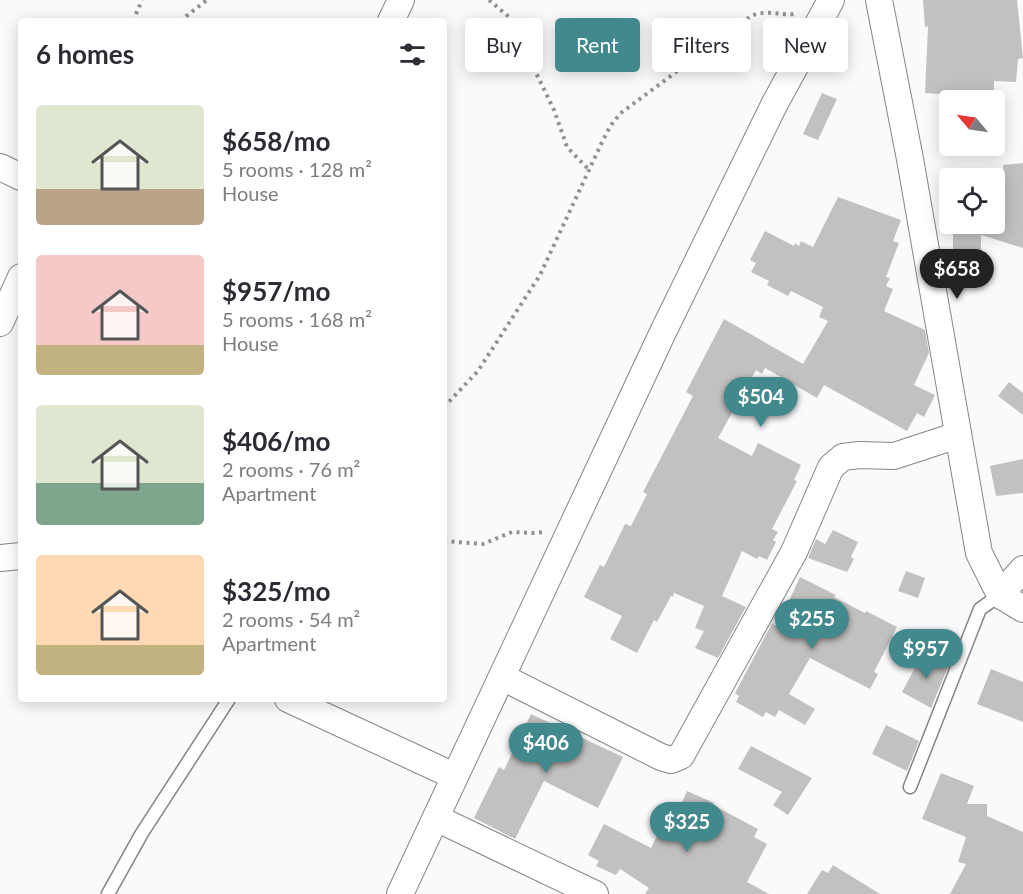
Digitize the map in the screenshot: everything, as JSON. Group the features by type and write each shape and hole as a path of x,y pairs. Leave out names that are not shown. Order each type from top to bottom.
{"street":[{"path":"393,18 400,0"},
{"path":"879,0 910,159 979,553 1000,595 1023,609"},
{"path":"400,894 663,332 749,156 829,3"},
{"path":"0,167 18,176"},
{"path":"0,323 18,284"},
{"path":"502,677 661,757 671,760 681,756 794,552 831,467 843,457 894,456 958,435"},
{"path":"0,558 18,556"},
{"path":"1000,595 1023,569"},
{"path":"294,702 454,776"},
{"path":"436,818 595,894"}],"lane":[{"path":"910,787 980,609 1000,595"},
{"path":"108,894 142,833 227,702"}],"path":[{"path":"134,18 142,0"},
{"path":"184,18 207,0"},
{"path":"489,0 509,17 554,110 567,147 590,171"},
{"path":"447,404 478,371 540,275 611,125 621,113 742,22 759,12 794,14 829,3"},
{"path":"447,541 483,544 512,532 534,533 573,525"}],"building":[{"path":"923,0 1017,0 1023,58 1018,59 1016,82 994,81 994,90 939,90 939,94 925,93 928,26 925,27"},
{"path":"822,93 837,99 818,140 803,134"},
{"path":"1023,163 1023,248 981,235 981,257 976,257 976,283 948,284 947,261 953,260 953,234 1005,234 1005,168 1003,165"},
{"path":"838,197 901,220 893,241 899,243 886,277 890,278 886,286 893,289 884,311 925,330 929,353 914,385 935,395 924,417 917,413 907,431 824,385 817,398 765,368 762,374 756,370 718,438 752,456 758,443 801,465 794,480 797,481 772,529 778,532 773,540 776,542 767,560 759,556 757,559 742,551 722,596 746,607 718,658 695,648 704,631 695,628 704,606 674,593 657,622 654,620 637,653 610,639 622,616 584,597 600,565 604,567 625,524 631,526 647,494 643,492 693,396 686,392 724,319 803,364 828,321 819,317 823,307 791,291 788,296 767,285 769,281 751,272 756,263 750,260 765,231 794,246 795,243 799,246 801,241 813,247"},
{"path":"1009,382 1023,393 1023,415 998,396"},
{"path":"1023,459 1023,493 996,496 990,466"},
{"path":"833,530 858,542 851,557 854,559 847,572 808,558 816,539 825,544"},
{"path":"906,571 925,578 918,598 898,591"},
{"path":"800,577 865,613 866,611 897,627 874,672 878,674 870,689 810,658 789,694 815,709 805,725 779,710 775,717 766,712 763,717 736,702 739,696 735,693 772,623 777,627"},
{"path":"924,651 949,665 931,708 902,692"},
{"path":"991,669 1023,682 1023,722 977,704"},
{"path":"531,714 623,757 598,808 544,781 515,839 474,818 499,767 504,770"},
{"path":"886,725 919,741 907,771 872,754"},
{"path":"751,746 812,778 788,815 773,805 782,792 738,769"},
{"path":"941,773 974,786 967,804 987,804 987,816 1023,832 1023,894 950,894 966,864 958,862 966,837 922,819"},
{"path":"687,791 714,803 713,805 758,829 754,837 767,844 747,882 769,894 645,894 649,888 620,869 616,875 596,866 599,861 588,855 604,824 651,848 671,808 678,812"},
{"path":"833,865 880,894 807,894 822,870 828,873"}]}
